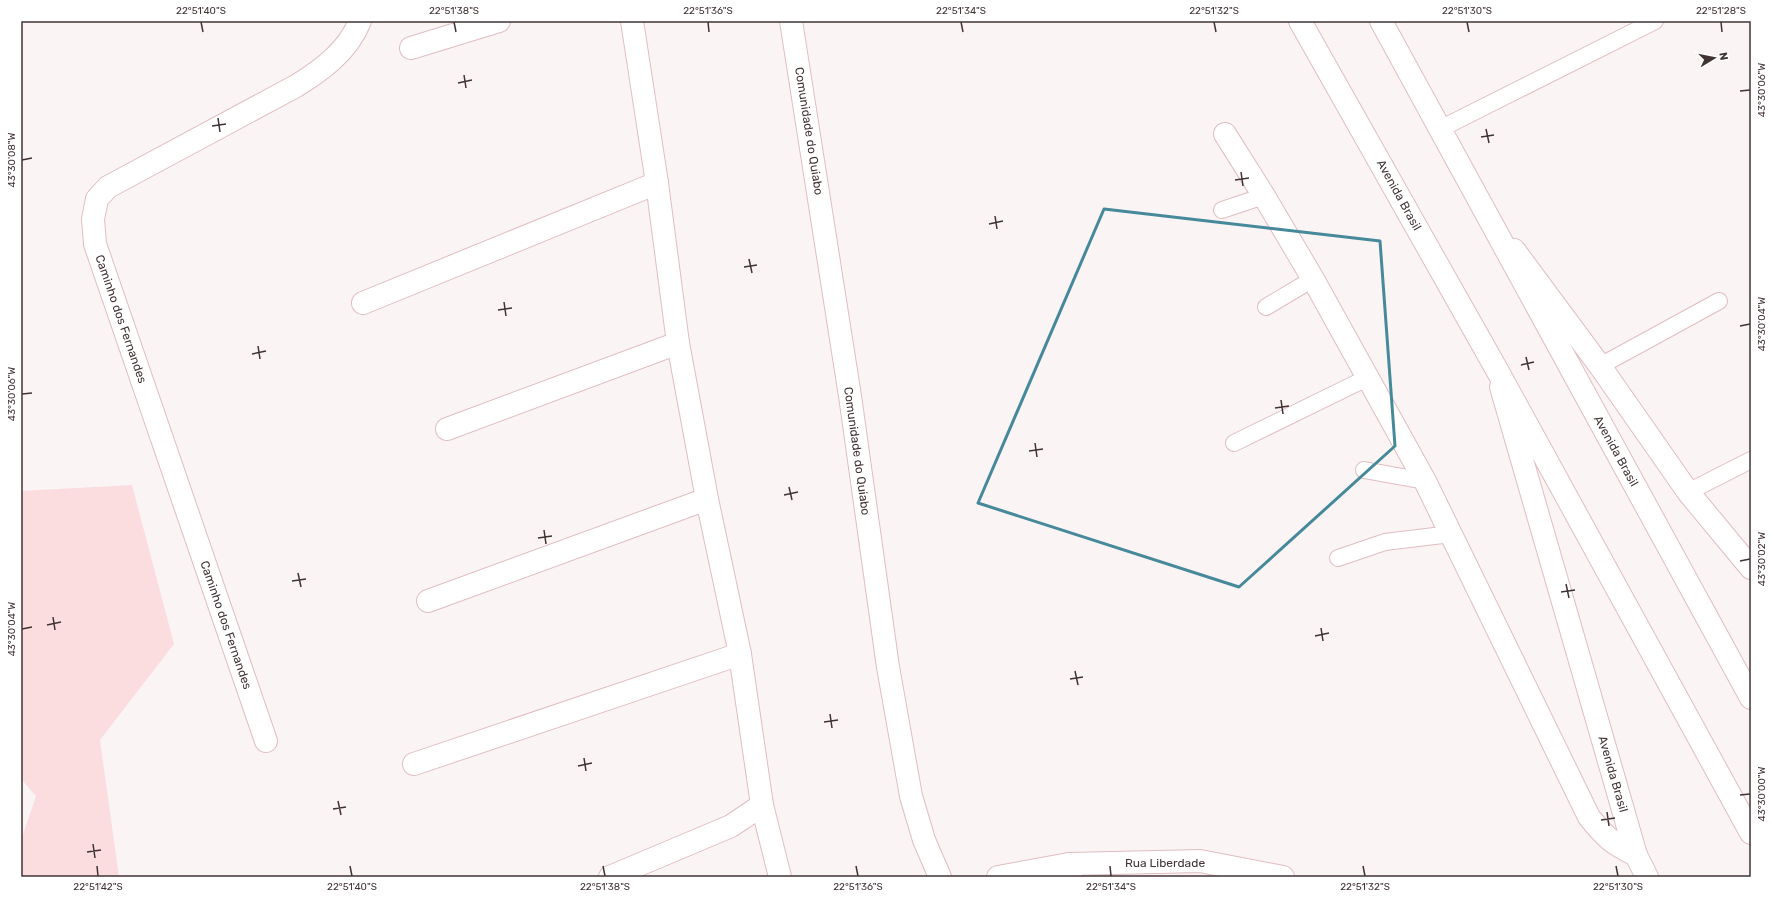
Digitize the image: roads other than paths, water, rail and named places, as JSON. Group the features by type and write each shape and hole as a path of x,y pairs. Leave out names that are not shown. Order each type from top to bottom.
{"main road":[{"name":"Caminho dos Fernandes","path":"266,741 95,244 93,218 97,199 108,187 296,86 320,71 340,52 357,29 360,21"},
{"path":"411,48 499,21"},
{"path":"632,21 657,183 678,343 707,499 740,654 762,805 780,877"},
{"name":"Comunidade do Quiabo","path":"791,21 847,380 890,675 911,796 924,840 940,877"},
{"name":"Avenida Brasil","path":"1300,21 1496,370 1751,833"},
{"name":"Avenida Brasil","path":"1381,21 1751,698"},
{"path":"1225,134 1313,279 1425,481 1588,817 1602,834 1616,845 1636,855"},
{"path":"363,303 657,183"},
{"name":"Avenida Brasil","path":"1481,205 1600,366 1688,492 1751,568"},
{"path":"447,429 678,343"},
{"name":"Avenida Brasil","path":"1496,370 1636,855 1647,877"},
{"path":"428,601 707,499"},
{"path":"414,764 740,654"},
{"path":"610,877 731,826 762,805"},
{"name":"Rua Liberdade","path":"998,877 1035,870 1070,871 1200,861 1283,877"}],"lane":[{"path":"1440,129 1655,21"},
{"path":"1222,210 1264,196"},
{"path":"1266,306 1313,279"},
{"path":"1600,366 1720,301"},
{"path":"1234,443 1367,378"},
{"path":"1688,492 1751,460"},
{"path":"1364,470 1425,481"},
{"path":"1338,558 1384,542 1451,534"}]}
